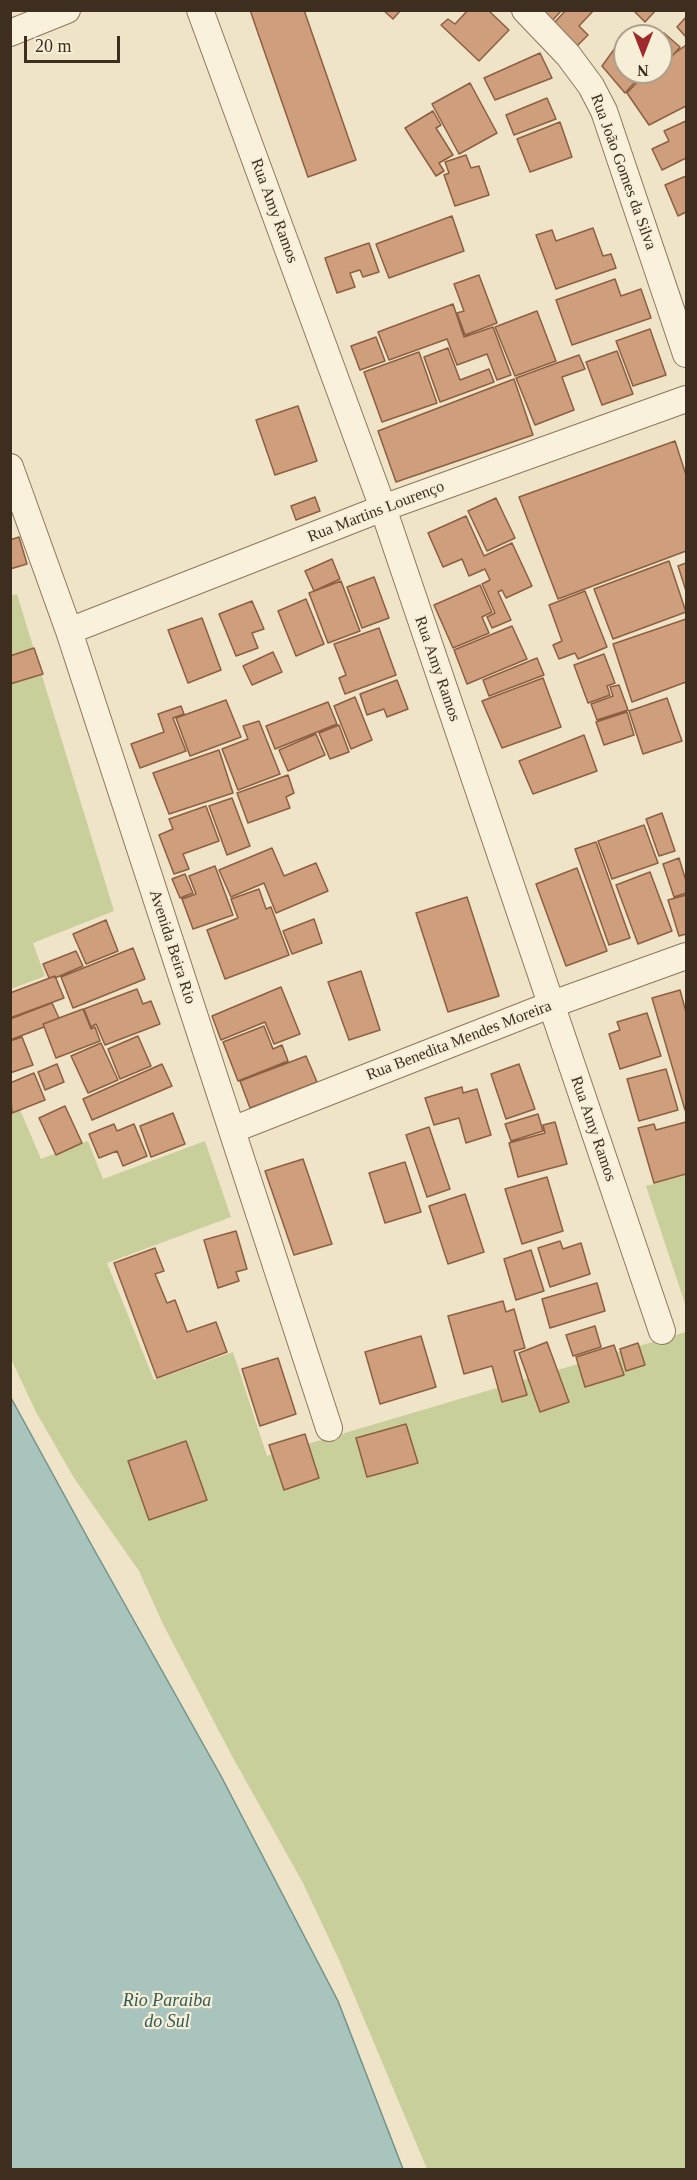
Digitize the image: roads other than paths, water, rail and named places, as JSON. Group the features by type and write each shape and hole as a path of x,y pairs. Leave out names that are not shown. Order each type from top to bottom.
{"street":[{"path":"10,33 67,10"},
{"name":"Rua Amy Ramos","path":"200,10 383,508 662,1331"},
{"name":"Rua João Gomes da Silva","path":"525,10 568,55 591,86 604,111 687,354"},
{"name":"Rua Martins Lourenço","path":"69,632 383,508 687,399"},
{"name":"Avenida Beira Rio","path":"10,467 69,632 329,1428"},
{"name":"Rua Benedita Mendes Moreira","path":"232,1130 550,1005 687,956"}],"water":[{"name":"Rio Paraiba do Sul","path":"10,1396 221,1776 338,2001 403,2169 11,2169"}]}
